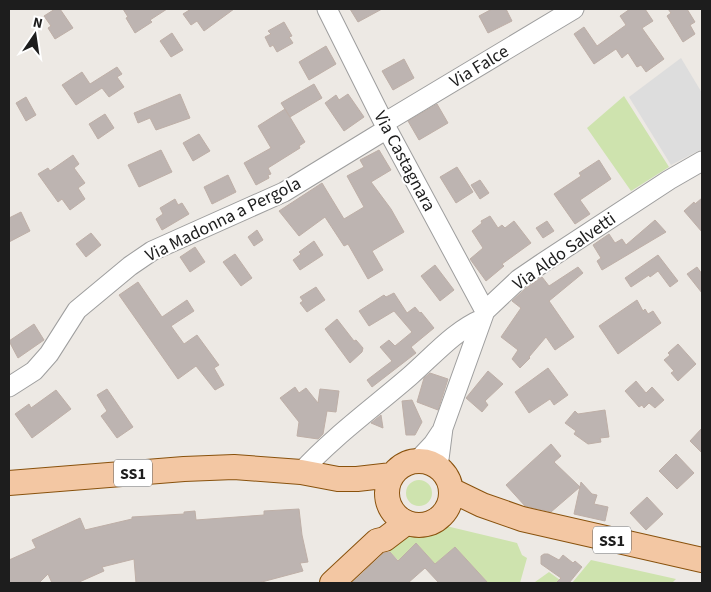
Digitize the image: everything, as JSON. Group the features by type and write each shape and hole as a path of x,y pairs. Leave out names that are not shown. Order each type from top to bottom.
{"main road":[{"name":"SS1","path":"9,483 184,469 234,467 301,472 338,479 357,479 392,475 407,463 428,464"},
{"path":"428,464 444,474 451,490 451,499 443,514"},
{"path":"332,583 376,541 380,531 395,511 388,482 392,475"},
{"name":"SS1","path":"338,479 395,511 416,526 436,521 443,514 522,519"},
{"name":"SS1","path":"451,490 482,505 522,519 702,560"}],"street":[{"name":"Via Castagnara","path":"327,9 484,315"},
{"name":"Via Falce","path":"386,126 574,9"},
{"name":"Via Madonna a Pergola","path":"9,387 34,371 49,354 77,310 144,256 171,241 284,192 386,126"},
{"name":"Via Aldo Salvetti","path":"428,464 484,315 519,279 669,180 702,161"},
{"path":"301,472 320,451 410,376 452,338 484,315"}],"green space":[{"path":"624,96 669,167 631,191 587,128"},
{"path":"419,480 428,484 432,493 428,502 419,506 410,502 406,493 410,484"},
{"path":"442,525 517,543 522,555 527,558 520,583 488,583 455,547 435,564 417,544 400,562 387,549 413,533 431,532"},
{"path":"591,560 676,579 672,583 572,583"},
{"path":"549,572 564,583 534,583 535,582"}],"shaded area":[{"path":"681,58 702,93 702,149 671,165 629,97"}],"building":[{"path":"55,9 60,9 73,28 55,39 48,28 51,26 44,16"},
{"path":"123,9 167,9 135,33"},
{"path":"191,9 234,9 204,31 197,21 191,25 183,14"},
{"path":"350,9 382,9 358,22"},
{"path":"492,9 506,9 512,21 488,33 479,16"},
{"path":"630,9 645,9 653,21 642,28 664,59 646,72 641,65 637,67 628,53 622,58 616,49 594,64 574,34 584,27 597,46 626,25 620,16"},
{"path":"668,9 687,9 695,22 690,25 695,34 683,42 667,16 671,13"},
{"path":"284,22 292,36 289,37 293,43 277,52 273,45 270,47 265,37 271,34 268,31"},
{"path":"172,33 183,50 171,57 160,41"},
{"path":"326,46 336,64 309,80 299,62"},
{"path":"404,59 414,78 393,90 382,71"},
{"path":"117,67 122,74 117,77 124,87 109,97 102,88 76,105 62,85 82,72 90,84"},
{"path":"314,84 322,98 290,117 281,103"},
{"path":"180,94 190,118 156,130 150,118 138,123 134,113"},
{"path":"348,94 364,117 344,131 325,103 336,95 339,100"},
{"path":"26,97 36,115 26,121 16,103"},
{"path":"437,104 448,123 419,140 408,121"},
{"path":"285,109 305,142 299,146 300,148 268,168 271,174 268,175 269,178 256,185 244,163 271,148 258,126"},
{"path":"105,114 114,128 98,139 89,124"},
{"path":"199,134 210,151 193,161 183,143"},
{"path":"161,150 172,172 139,187 128,165"},
{"path":"379,150 391,170 371,182 391,209 404,232 372,251 383,270 368,279 348,244 344,246 325,217 299,236 279,211 322,183 344,219 364,207 347,176 364,167 360,160"},
{"path":"73,155 79,164 74,168 85,183 78,188 85,199 70,210 62,199 58,202 38,174 48,168 50,171"},
{"path":"599,160 611,179 580,200 590,214 575,224 554,194 581,176 579,173"},
{"path":"457,167 473,192 456,203 440,177"},
{"path":"228,175 236,192 212,204 204,187"},
{"path":"480,180 489,193 480,199 471,185"},
{"path":"702,198 702,232 684,211"},
{"path":"175,199 178,205 182,203 189,214 162,230 156,219 163,214 160,208"},
{"path":"21,212 30,231 9,242 9,218"},
{"path":"490,216 498,228 502,225 505,228 514,221 531,243 502,264 504,266 486,281 470,259 483,248 472,231 482,223 481,221"},
{"path":"655,220 666,232 602,270 597,261 601,258 593,245 609,234 615,243 622,239 626,245"},
{"path":"547,221 554,231 543,238 536,228"},
{"path":"257,230 263,240 254,246 248,237"},
{"path":"91,233 101,245 86,257 76,244"},
{"path":"314,241 323,255 300,270 293,260 301,254 299,252"},
{"path":"195,247 205,262 190,272 180,257"},
{"path":"235,254 252,278 241,286 223,262"},
{"path":"658,255 678,281 670,287 658,271 631,287 625,278"},
{"path":"435,265 454,290 440,301 421,276"},
{"path":"578,267 583,273 549,301 574,337 555,350 546,337 520,368 512,359 518,350 501,337 521,308 512,301 542,277 549,286"},
{"path":"697,267 702,274 702,293 687,274"},
{"path":"138,282 162,317 187,300 194,311 171,326 184,344 197,335 219,365 214,368 224,385 215,390 196,366 178,379 119,295"},
{"path":"316,287 325,300 307,312 300,303 303,301 300,297"},
{"path":"394,293 407,313 415,307 434,328 411,347 416,353 372,387 367,380 392,361 380,347 389,340 395,346 412,332 394,311 369,326 359,311 384,295 386,297"},
{"path":"637,300 643,311 645,309 648,314 653,311 661,323 618,354 599,326"},
{"path":"337,319 354,341 356,340 363,348 362,352 350,363 325,329"},
{"path":"34,324 44,340 18,358 9,341"},
{"path":"678,344 696,364 678,381 671,373 674,371 664,360 670,355 668,353"},
{"path":"548,368 568,395 554,405 550,399 529,413 515,392"},
{"path":"488,371 503,384 485,401 488,405 482,412 466,398"},
{"path":"430,373 448,379 438,410 417,402 424,378"},
{"path":"636,381 646,393 652,387 664,400 655,408 649,403 644,408 642,405 639,407 625,391"},
{"path":"295,387 299,393 306,388 318,403 320,389 339,391 336,412 327,411 323,434 318,439 297,436 299,422 280,398"},
{"path":"107,389 133,427 117,438 101,416 107,411 97,395"},
{"path":"56,390 71,409 32,438 15,414 29,404 31,408"},
{"path":"412,400 422,422 415,435 406,435 402,401"},
{"path":"605,410 609,437 600,438 601,442 588,444 574,434 576,431 565,423 575,411 578,414"},
{"path":"381,415 383,428 371,423"},
{"path":"702,428 702,453 690,441"},
{"path":"551,444 561,456 554,462 580,487 551,512 525,506 506,485"},
{"path":"676,454 694,473 677,489 659,471"},
{"path":"581,482 592,494 597,495 594,504 608,507 605,521 574,514"},
{"path":"647,497 663,514 646,530 630,513"},
{"path":"299,509 308,562 300,563 303,571 258,583 136,583 134,559 102,567 104,571 77,583 52,583 48,574 39,583 9,583 9,560 36,548 32,540 80,518 85,530 132,519 132,517 184,514 184,512 195,511 196,520 264,515 264,511"},
{"path":"416,543 435,564 455,547 488,583 439,583 425,568 408,583 352,583 384,553 390,552 398,561"},
{"path":"544,554 559,560 563,555 582,567 569,583 556,583 561,578 541,564 541,556"}]}
